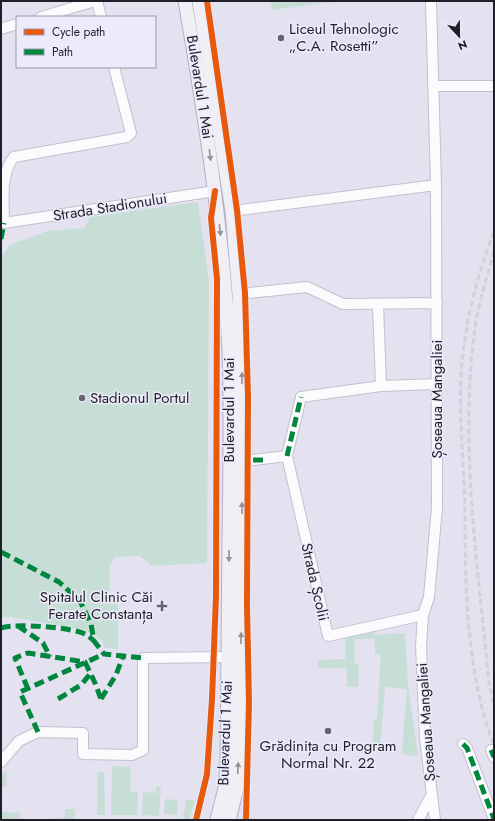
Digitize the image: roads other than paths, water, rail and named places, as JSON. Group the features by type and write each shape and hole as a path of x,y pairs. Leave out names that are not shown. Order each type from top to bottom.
{"main road":[{"name":"Bulevardul 1 Mai","path":"185,1 200,86 215,191 224,267 229,350 230,495 226,776 217,820"},
{"name":"Bulevardul 1 Mai","path":"199,1 232,211 239,294 242,386 240,701 237,788 229,820"}],"street":[{"path":"44,16 96,1 101,16"},
{"name":"Șoseaua Mangaliei","path":"432,1 438,384 437,507 429,597 424,615 421,646 421,668 431,796 435,820"},
{"path":"1,28 16,24"},
{"name":"Strada Stadionului","path":"114,68 131,133 127,137 14,157 8,164 4,176 4,224 215,191"},
{"path":"433,86 494,86"},
{"path":"232,211 436,186"},
{"path":"239,294 307,287 343,304 437,303"},
{"path":"378,304 381,386 438,384"},
{"name":"Strada Școlii","path":"381,386 301,397 287,456 328,636 424,615"},
{"path":"253,460 264,460 287,456"},
{"path":"1,762 19,741 38,732 83,733 82,754 132,755 143,750 143,658 227,657"},
{"path":"463,744 467,748 494,819"},
{"name":"Șoseaua Mangaliei","path":"418,820 431,796"}],"railway":[{"path":"494,232 478,279 471,306 461,376 461,431 465,505 467,607 473,665 478,693 485,720 494,745"},
{"path":"494,251 475,328 469,416 469,461 472,506 489,683 494,707"}],"place":[{"name":"Liceul Tehnologic „C.A. Rosetti”","path":"281,38"},
{"name":"Stadionul Portul","path":"82,398"},
{"name":"Spitalul Clinic Căi Ferate Constanța","path":"162,606"},
{"name":"Grădinița cu Program Normal Nr. 22","path":"328,731"}]}
